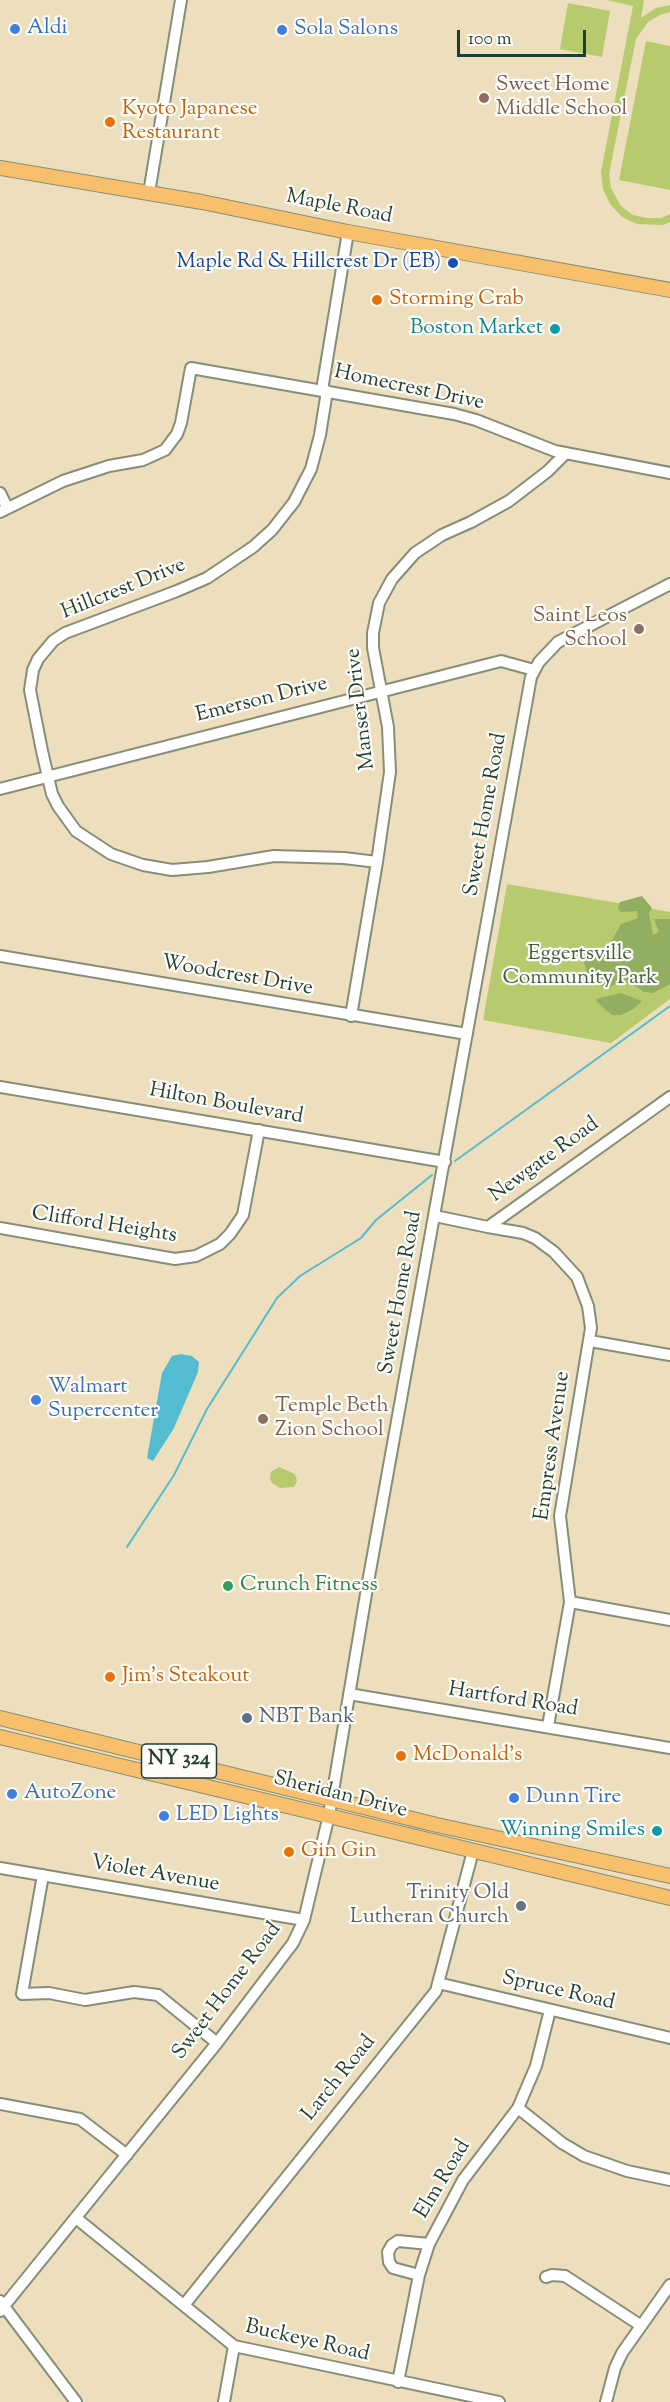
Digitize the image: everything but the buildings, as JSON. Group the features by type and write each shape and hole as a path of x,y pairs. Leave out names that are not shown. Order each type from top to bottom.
{"main road":[{"name":"Maple Road","path":"0,168 148,193 348,232 670,290"},
{"name":"Sheridan Drive","path":"0,1718 437,1825 670,1876"},
{"name":"Sheridan Drive","path":"0,1737 670,1898"}],"street":[{"path":"148,193 181,0"},
{"name":"Hillcrest Drive","path":"348,232 324,391 320,435 304,484 286,515 259,542 207,578 65,633 45,650 33,670 30,690 48,776 58,806 76,831 111,854 143,865 185,870 274,856 344,858 377,862"},
{"name":"Homecrest Drive","path":"4,510 40,490 78,476 155,456 171,443 181,423 190,368 454,414 476,420 546,448 670,473"},
{"name":"Manser Drive","path":"351,1016 390,772 388,727 373,648 375,618 386,589 401,567 415,553 442,535 509,501 548,471 566,453"},
{"path":"0,493 4,510"},
{"name":"Sweet Home Road","path":"1,2306 76,2218 217,2043 293,1943 304,1920 328,1815 534,670 558,642 670,584"},
{"name":"Emerson Drive","path":"0,789 501,661 534,670"},
{"name":"Woodcrest Drive","path":"0,956 467,1034"},
{"name":"Hilton Boulevard","path":"0,1087 445,1162"},
{"name":"Newgate Road","path":"435,1216 488,1227 670,1096"},
{"name":"Clifford Heights","path":"0,1228 175,1259 196,1256 220,1244 243,1215 259,1130"},
{"name":"Empress Avenue","path":"488,1227 523,1233 535,1238 554,1252 577,1277 588,1306 591,1328 560,1516 570,1602 548,1726"},
{"path":"590,1341 670,1355"},
{"path":"570,1602 670,1620"},
{"name":"Hartford Road","path":"349,1694 670,1748"},
{"name":"Larch Road","path":"184,2305 436,1991 473,1851"},
{"name":"Violet Avenue","path":"0,1868 304,1920"},
{"path":"43,1875 22,1994 49,1994 85,2000 134,1992 158,1995 217,2043"},
{"name":"Spruce Road","path":"438,1983 670,2038"},
{"name":"Elm Road","path":"398,2382 419,2275 429,2244 464,2180 518,2108 536,2066 550,2010"},
{"path":"0,2104 80,2119 127,2155"},
{"path":"518,2108 562,2143 584,2156 627,2171 670,2180"},
{"name":"Buckeye Road","path":"76,2218 234,2346 499,2402"},
{"path":"419,2275 393,2268 389,2262 388,2252 398,2241 429,2244"},
{"path":"546,2277 565,2276 640,2325"},
{"path":"606,2402 615,2368 640,2325 670,2284"},
{"path":"1,2306 76,2402"},
{"path":"224,2402 234,2346"}],"green space":[{"path":"607,0 644,0 641,18 656,8 670,5 670,12 648,22 636,39 609,174 611,188 621,206 633,215 647,218 661,218 670,214 670,222 663,225 637,224 622,217 610,204 603,189 601,172 633,6"},
{"path":"568,3 610,11 602,57 560,49"},
{"path":"646,41 670,46 670,190 619,180"},
{"name":"Eggertsville Community Park","path":"507,884 670,912 670,999 611,1043 483,1020"},
{"path":"642,896 652,908 649,913 653,935 659,932 654,919 670,919 670,984 653,993 644,992 632,983 617,983 610,987 598,985 590,979 584,963 609,946 621,924 638,918 637,911 621,912 618,908 620,902"},
{"path":"621,993 642,1001 621,1015 612,1015 596,999"},
{"path":"279,1467 295,1474 297,1481 294,1487 280,1488 272,1483 271,1472"}],"water":[{"path":"181,1354 192,1356 199,1362 198,1372 174,1428 153,1461 147,1458 162,1373 172,1356"}],"waterway":[{"path":"455,1161 670,1006"},
{"path":"127,1547 174,1475 207,1409 277,1298 300,1276 361,1238 376,1220 432,1175"}],"place":[{"name":"Aldi","path":"15,29"},
{"name":"Sola Salons","path":"282,30"},
{"name":"Sweet Home Middle School","path":"484,98"},
{"name":"Kyoto Japanese Restaurant","path":"110,122"},
{"name":"Maple Rd & Hillcrest Dr (EB)","path":"453,263"},
{"name":"Storming Crab","path":"377,300"},
{"name":"Boston Market","path":"555,329"},
{"name":"Saint Leos School","path":"639,629"},
{"name":"Walmart Supercenter","path":"36,1400"},
{"name":"Temple Beth Zion School","path":"263,1419"},
{"name":"Crunch Fitness","path":"228,1586"},
{"name":"Jim's Steakout","path":"110,1677"},
{"name":"NBT Bank","path":"247,1718"},
{"name":"McDonald's","path":"401,1756"},
{"name":"AutoZone","path":"12,1794"},
{"name":"Dunn Tire","path":"514,1798"},
{"name":"LED Lights","path":"164,1816"},
{"name":"Winning Smiles","path":"657,1831"},
{"name":"Gin Gin","path":"289,1852"},
{"name":"Trinity Old Lutheran Church","path":"521,1906"}]}
